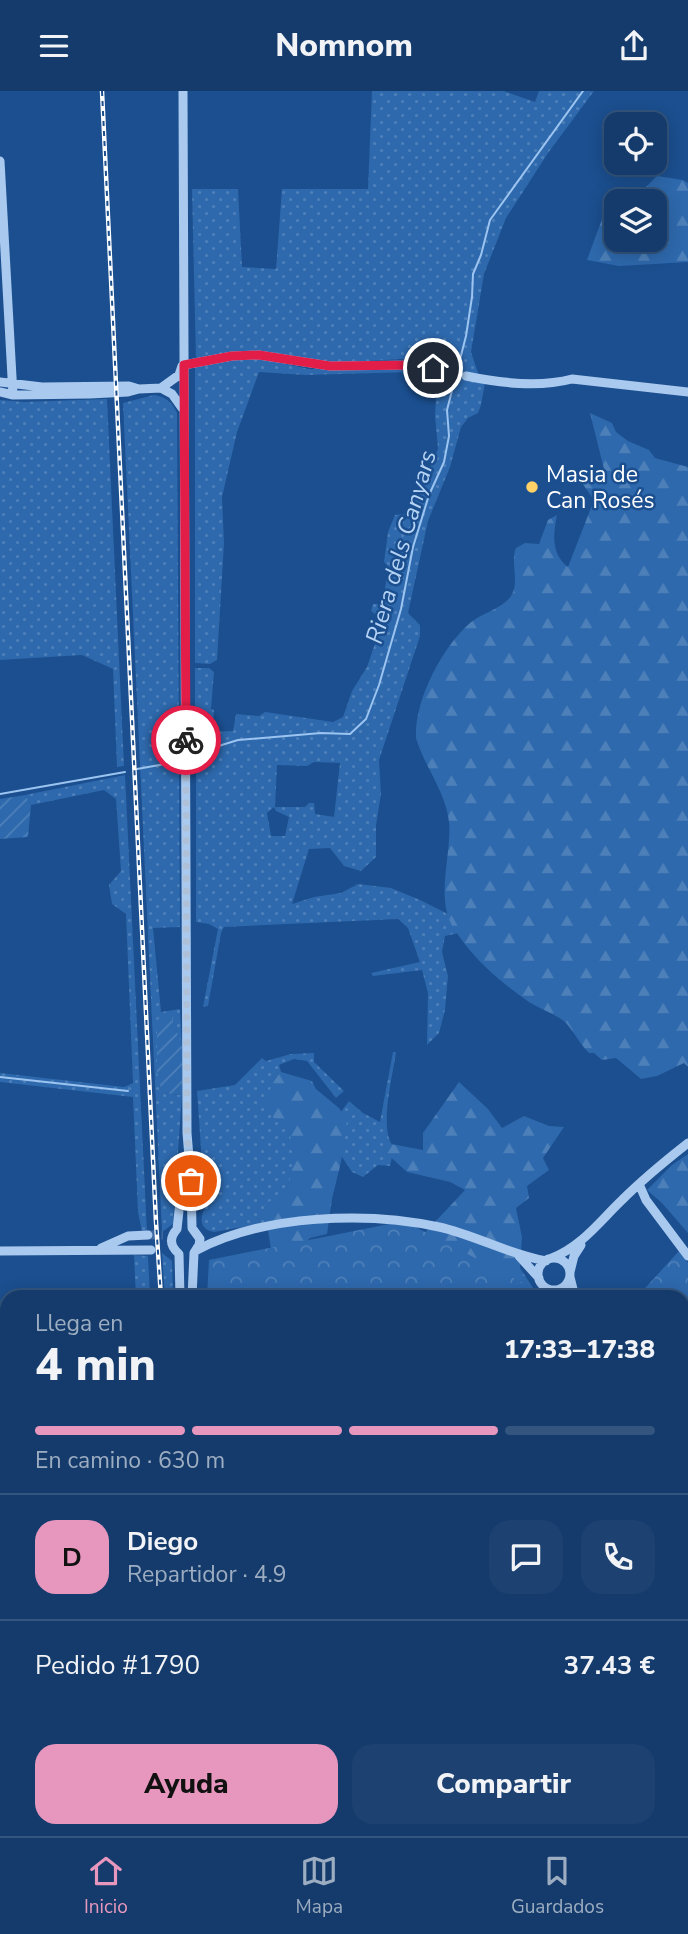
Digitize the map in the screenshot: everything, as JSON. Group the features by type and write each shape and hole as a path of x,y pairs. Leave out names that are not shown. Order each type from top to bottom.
{"street":[{"path":"183,91 187,1133 195,1230 200,1239 195,1251 192,1290"},
{"path":"0,161 13,389"},
{"path":"184,362 259,355 330,366 419,365 447,372"},
{"path":"0,392 42,387 161,388 179,375 184,362"},
{"path":"466,376 494,381 555,384 572,379 688,392"},
{"path":"0,382 13,389"},
{"path":"161,388 179,401 183,411"},
{"path":"179,1290 171,1232 187,1133"},
{"path":"539,1279 540,1269 549,1260 570,1250 584,1239 629,1192 688,1143"},
{"path":"639,1184 646,1200 688,1256"},
{"path":"629,1192 646,1200"},
{"path":"171,1232 185,1226 211,1235 239,1233 310,1220 369,1218 440,1227 519,1256 566,1263 573,1290"},
{"path":"0,1251 195,1251 239,1233"},
{"path":"96,1250 128,1236 148,1235"},
{"path":"115,1251 128,1236"},
{"path":"561,1290 570,1274 574,1256 584,1239"},
{"path":"519,1256 546,1287 552,1290"}],"green space":[{"path":"372,91 504,91 535,102 539,91 594,91 548,153 506,218 484,274 471,352 478,373 485,383 481,405 478,413 468,418 461,427 450,467 428,521 408,613 420,625 420,636 379,760 381,794 376,825 376,857 361,871 344,866 330,848 309,849 292,904 341,893 358,884 391,888 458,919 463,932 445,936 442,952 448,976 445,1010 439,1033 427,1045 428,993 422,970 373,976 371,973 420,962 408,928 398,919 224,927 208,1006 203,1007 218,929 196,922 196,772 193,754 195,668 209,668 214,672 212,732 233,731 236,714 259,716 265,712 333,722 343,717 352,691 367,667 383,620 371,611 373,604 382,604 389,567 384,562 388,532 395,515 404,514 423,485 438,449 435,416 437,378 410,372 306,375 259,372 237,432 222,497 224,543 217,660 210,664 195,663 195,367 237,358 262,359 309,369 420,370 447,376 417,361 401,359 314,361 262,351 196,360 192,189 238,189 242,267 276,269 282,189 368,189","holes":["314,762 340,763 334,817 315,814 314,803 305,807 275,807 277,765 307,766","274,807 276,811 289,817 285,836 271,836 267,813"]},
{"path":"657,176 688,183 688,262 619,266 587,260 604,218 604,252 667,252 667,189 644,189"},
{"path":"154,395 168,401 177,413 180,927 153,928 161,1012 180,1009 182,1047 171,1016 162,1093 182,1095 173,1224 162,1232 123,403"},
{"path":"107,399 124,766 117,767 113,669 82,655 0,660 0,400 24,402"},
{"path":"590,413 612,423 616,432 628,441 649,450 655,458 688,467 688,1067 684,1063 657,1076 641,1079 616,1058 602,1060 594,1053 589,1053 566,1023 529,1002 508,986 487,969 460,938 453,927 445,903 449,835 447,811 416,738 420,708 440,660 470,623 511,596 515,585 516,548 525,543 539,544 548,520 557,515 554,536 556,550 568,567 594,500 582,483 584,473 607,481"},
{"path":"125,775 147,1232 142,1232 138,1212 133,1097 0,1082 0,1073 124,1087 133,1083 126,914 112,904 109,885 121,871 116,799 104,790 31,805 25,795"},
{"path":"25,795 31,805 28,837 0,839 0,799"},
{"path":"171,1015 182,1047 182,1095 162,1093 157,1072 157,1018"},
{"path":"393,1052 396,1052 387,1116 389,1139 394,1147 390,1166 378,1165 363,1177 352,1172 340,1154 340,1113 349,1101 380,1122"},
{"path":"314,1053 314,1062 344,1091 336,1098 307,1061 294,1059 279,1065 294,1155 292,1177 270,1222 209,1231 203,1226 202,1219 205,1206 197,1091 235,1085 262,1058 266,1061 291,1054"},
{"path":"281,1072 312,1081 316,1089 339,1108 347,1120 327,1234 310,1238 305,1243 271,1249 264,1206 286,1189 292,1167 288,1129 273,1117 268,1103 271,1088"},
{"path":"459,1082 488,1109 502,1128 524,1116 549,1126 564,1127 543,1158 549,1170 527,1186 529,1198 516,1208 522,1237 520,1268 534,1290 525,1290 420,1238 465,1190 450,1182 407,1172 385,1152 391,1144 423,1150 423,1133"},
{"path":"688,1154 688,1233 647,1190 672,1165"},
{"path":"404,1221 537,1290 207,1290 209,1260"},
{"path":"679,1251 688,1263 688,1290 643,1290"},
{"path":"162,1253 172,1261 173,1290 165,1290"},
{"path":"134,1255 148,1256 150,1290 136,1290"}],"waterway":[{"name":"Riera dels Canyars","path":"191,759 199,758 212,748 238,740 321,733 350,734 366,719 401,609 413,547 429,495 444,462 449,436 447,410 466,336 473,274 490,220 583,91"},
{"name":"Riera dels Canyars","path":"137,769 182,761"},
{"name":"Riera dels Canyars","path":"0,794 125,772"},
{"path":"0,1077 128,1091"}],"tunnel":[{"path":"148,1235 163,1235"}],"railway":[{"path":"102,91 161,1290"}],"way so far":[{"path":"186,740 187,1133 191,1181"}],"place":[{"name":"Masia de Can Rosés","path":"532,487"}],"route":[{"path":"186,740 184,365 232,356 259,355 330,366 384,364 433,368"}]}
